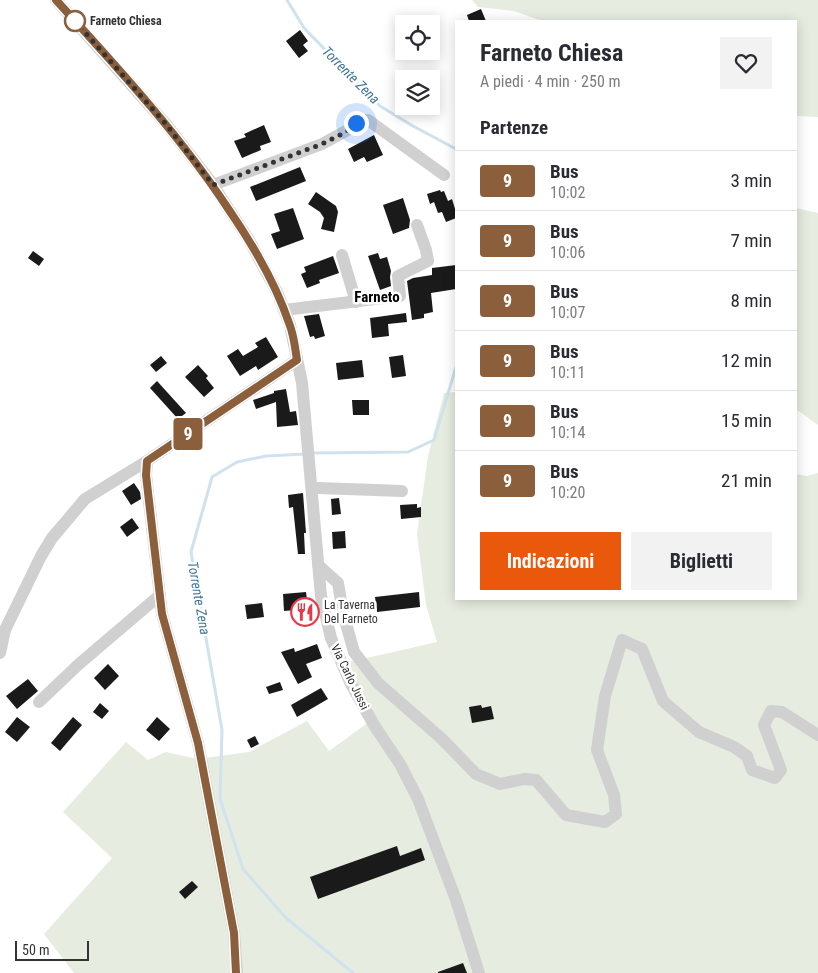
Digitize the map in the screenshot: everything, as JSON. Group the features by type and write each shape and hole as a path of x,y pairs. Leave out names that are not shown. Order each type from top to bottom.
{"street":[{"name":"Via Carlo Jussi","path":"56,0 165,123 213,185 249,240 277,292 290,325 302,383 321,596 331,638 351,684 374,725 400,764 418,799 456,900 479,973"},
{"path":"213,185 322,144 346,132 361,120 368,120 444,174"},
{"path":"284,310 400,296 398,276 428,262 426,250 417,225"},
{"path":"342,255 356,302"},
{"path":"0,653 5,630 41,556 52,538 85,499 147,461 297,360"},
{"path":"147,461 146,475 162,614 198,743 234,933 236,973"},
{"path":"318,488 402,491"},
{"path":"318,565 338,583 343,614 354,652 378,683 441,738 476,774 500,784 536,780 566,814 605,822 616,814 614,795 597,750 605,696 622,640 642,649 663,701 699,732 734,747 747,756 752,770 775,778 781,770 764,725 772,711 782,712 818,735"},
{"path":"39,702 79,664 160,595"}],"shaded area":[{"path":"472,0 818,0 818,117 797,116 797,20 539,20 514,11 478,7"},
{"path":"797,208 818,213 818,425 797,410"},
{"path":"455,392 455,600 797,600 797,474 807,476 818,473 818,973 74,973 44,934 112,858 63,812 126,742 148,760 166,752 197,759 249,752 307,721 329,751 373,719 345,663 437,642 426,605 417,534 428,456 444,393"}],"building":[{"path":"481,9 486,20 469,20 467,15"},
{"path":"300,30 308,41 303,45 308,51 299,58 286,41"},
{"path":"264,125 271,142 260,146 261,150 242,158 234,141 246,137 244,134"},
{"path":"374,135 383,155 367,162 364,157 354,162 348,149"},
{"path":"300,167 306,181 256,201 250,187"},
{"path":"440,190 441,192 444,191 448,201 452,199 455,218 446,222 442,212 438,213 434,202 430,204 427,194"},
{"path":"316,192 336,206 338,212 334,232 321,229 324,218 320,212 308,204"},
{"path":"403,198 410,220 409,228 393,234 383,205"},
{"path":"293,208 304,239 277,249 271,234 280,231 274,214"},
{"path":"33,251 44,259 39,266 28,258"},
{"path":"378,253 380,259 387,257 391,271 391,286 380,290 368,256"},
{"path":"333,256 339,273 319,280 320,283 307,288 301,274 306,272 304,267"},
{"path":"455,265 455,289 431,293 433,312 424,314 424,318 412,320 407,281 413,278 432,275 432,268"},
{"path":"406,313 407,322 388,324 389,336 372,338 370,318"},
{"path":"319,314 325,336 315,339 314,336 310,337 304,316"},
{"path":"266,337 278,357 258,370 256,366 240,376 227,356 238,349 243,356 258,347 255,343"},
{"path":"403,355 406,376 392,378 389,357"},
{"path":"161,356 167,363 156,372 150,365"},
{"path":"362,360 364,377 338,380 336,363"},
{"path":"198,365 208,376 206,378 214,388 204,397 185,377"},
{"path":"157,381 186,413 178,419 150,388"},
{"path":"286,389 290,412 296,411 298,425 277,427 276,402 256,409 253,400 274,393 274,391"},
{"path":"352,400 369,400 369,415 353,415"},
{"path":"134,483 140,492 141,499 131,505 122,491"},
{"path":"303,493 306,533 304,533 305,554 298,554 293,507 289,508 288,495"},
{"path":"339,498 341,514 332,515 331,499"},
{"path":"417,504 417,508 421,507 421,517 401,519 400,505"},
{"path":"132,518 139,528 127,537 120,527"},
{"path":"345,531 346,548 333,549 332,532"},
{"path":"306,592 308,609 284,611 283,594"},
{"path":"419,592 420,607 377,612 375,597"},
{"path":"262,603 264,617 247,619 245,605"},
{"path":"317,644 322,658 306,664 312,677 298,684 281,652 294,648 295,652"},
{"path":"108,664 119,676 105,690 94,678"},
{"path":"28,679 38,691 17,709 6,696"},
{"path":"280,682 283,690 269,694 266,687"},
{"path":"321,688 328,699 297,717 291,705"},
{"path":"100,703 109,711 102,719 93,712"},
{"path":"481,705 482,708 491,706 494,719 472,723 469,707"},
{"path":"17,717 30,727 17,742 5,732"},
{"path":"73,717 82,725 60,751 51,743"},
{"path":"157,717 170,729 159,741 146,730"},
{"path":"255,736 259,744 251,748 247,740"},
{"path":"397,846 400,856 421,848 425,860 318,899 310,877"},
{"path":"192,881 198,887 185,899 179,892"},
{"path":"463,963 467,973 438,973 438,972"}],"waterway":[{"name":"Torrente Zena","path":"287,0 304,28 380,106 455,148"},
{"name":"Torrente Zena","path":"312,453 408,452 434,440 455,370"},
{"name":"Torrente Zena","path":"306,454 266,456 237,462 212,477 191,552 222,730 220,799 243,869 286,918 353,973"}],"bus line":[{"name":"9","path":"56,0 165,123 211,182 249,240 277,292 290,325 297,360 147,461 146,475 162,614 198,743 234,933 236,973"}],"place":[{"name":"Farneto Chiesa","path":"75,21"},
{"name":"La Taverna Del Farneto","path":"305,612"}],"district":[{"name":"Farneto","path":"377,297"}],"route":[{"path":"75,21 165,123 213,185 322,144 346,132 356,123"}]}
